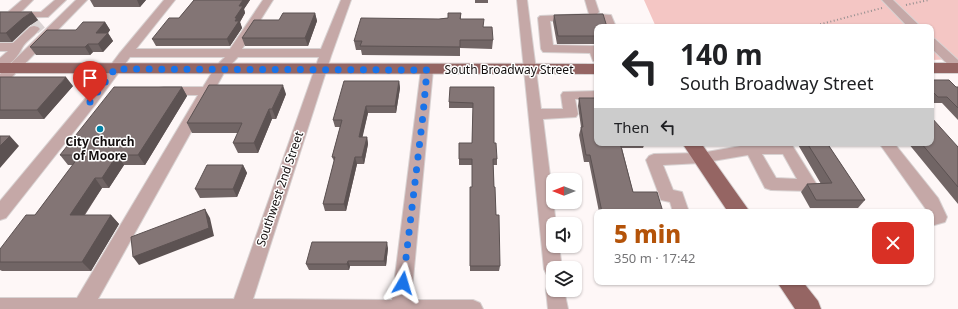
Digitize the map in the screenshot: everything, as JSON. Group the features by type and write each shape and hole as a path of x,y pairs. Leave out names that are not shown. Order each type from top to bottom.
{"main road":[{"path":"934,68 958,67"},
{"name":"South Broadway Street","path":"3,68 594,70"},
{"path":"696,151 737,209"},
{"path":"791,285 809,309"}],"street":[{"path":"6,15 28,0"},
{"path":"0,81 3,68 17,49 16,47 61,0"},
{"path":"3,68 82,0"},
{"path":"0,213 99,91 127,53 170,0"},
{"path":"82,308 220,69 233,53 268,0"},
{"name":"Southwest 2nd Street","path":"240,309 326,53 346,0"},
{"path":"522,0 552,261"},
{"path":"590,0 594,12"},
{"path":"886,4 911,24"},
{"path":"6,15 40,22"},
{"path":"594,52 547,50 544,18 607,17 609,24"},
{"path":"525,33 546,33"},
{"path":"934,45 958,67"},
{"path":"0,47 16,47"},
{"path":"127,53 326,53"},
{"path":"200,69 209,53"},
{"path":"400,309 427,70"},
{"path":"99,91 114,91"},
{"path":"153,91 207,91"},
{"path":"535,114 571,114 568,95 594,95"},
{"path":"888,146 932,202 939,217 934,218"},
{"path":"680,209 676,196 667,196 654,160 696,151 752,149"},
{"path":"557,297 558,309"},
{"path":"0,307 106,309 472,309"}],"path":[{"path":"906,5 929,0"},
{"path":"820,24 886,4"}],"shaded area":[{"path":"644,0 958,0 958,59 934,60 934,24 655,24"}],"building":[{"path":"194,0 243,0 239,6 243,6 235,18 237,18 235,21 239,21 227,39 152,39 169,18 179,18"},
{"path":"0,12 32,12 6,33 0,33"},
{"path":"283,13 315,13 305,38 242,38 254,20 279,20"},
{"path":"448,13 461,13 460,19 484,19 483,27 492,27 493,40 460,40 460,47 360,46 362,41 354,41 361,18 439,19 448,18"},
{"path":"603,14 606,24 594,24 594,36 558,36 554,15"},
{"path":"83,22 105,22 96,33 108,33 98,44 88,44 85,47 30,47 47,30 76,30"},
{"path":"0,77 66,77 37,110 0,110"},
{"path":"934,80 949,80 956,87 958,87 958,108 947,97 938,97 934,93"},
{"path":"344,81 399,81 395,106 366,106 359,137 367,137 362,157 355,157 344,204 323,204 335,157 332,157 342,120 333,120"},
{"path":"209,85 283,85 272,109 269,109 254,143 233,143 242,123 187,123"},
{"path":"114,87 182,87 138,155 117,155 102,178 95,178 70,215 111,215 82,262 0,262 0,249 26,215 35,215 80,155 60,155"},
{"path":"450,87 494,87 494,143 496,143 497,159 493,159 496,215 499,215 500,266 470,266 470,187 472,187 472,159 459,159 459,143 472,143 473,103 449,102"},
{"path":"579,98 594,98 594,146 621,146 633,192 657,192 662,209 601,209 590,155 586,155 581,127 583,127"},
{"path":"934,120 958,147 958,187 924,146 934,146"},
{"path":"0,136 10,136 0,146"},
{"path":"809,146 829,146 865,200 816,200 807,184 832,183"},
{"path":"207,165 243,165 233,189 195,189"},
{"path":"205,209 209,228 133,257 131,237"},
{"path":"312,242 387,242 384,261 348,261 347,264 306,264"}],"tunnel":[{"path":"34,29 41,23"}],"place":[{"name":"City Church of Moore","path":"100,129"}],"route":[{"path":"90,102 115,69 427,70 403,283"}]}
